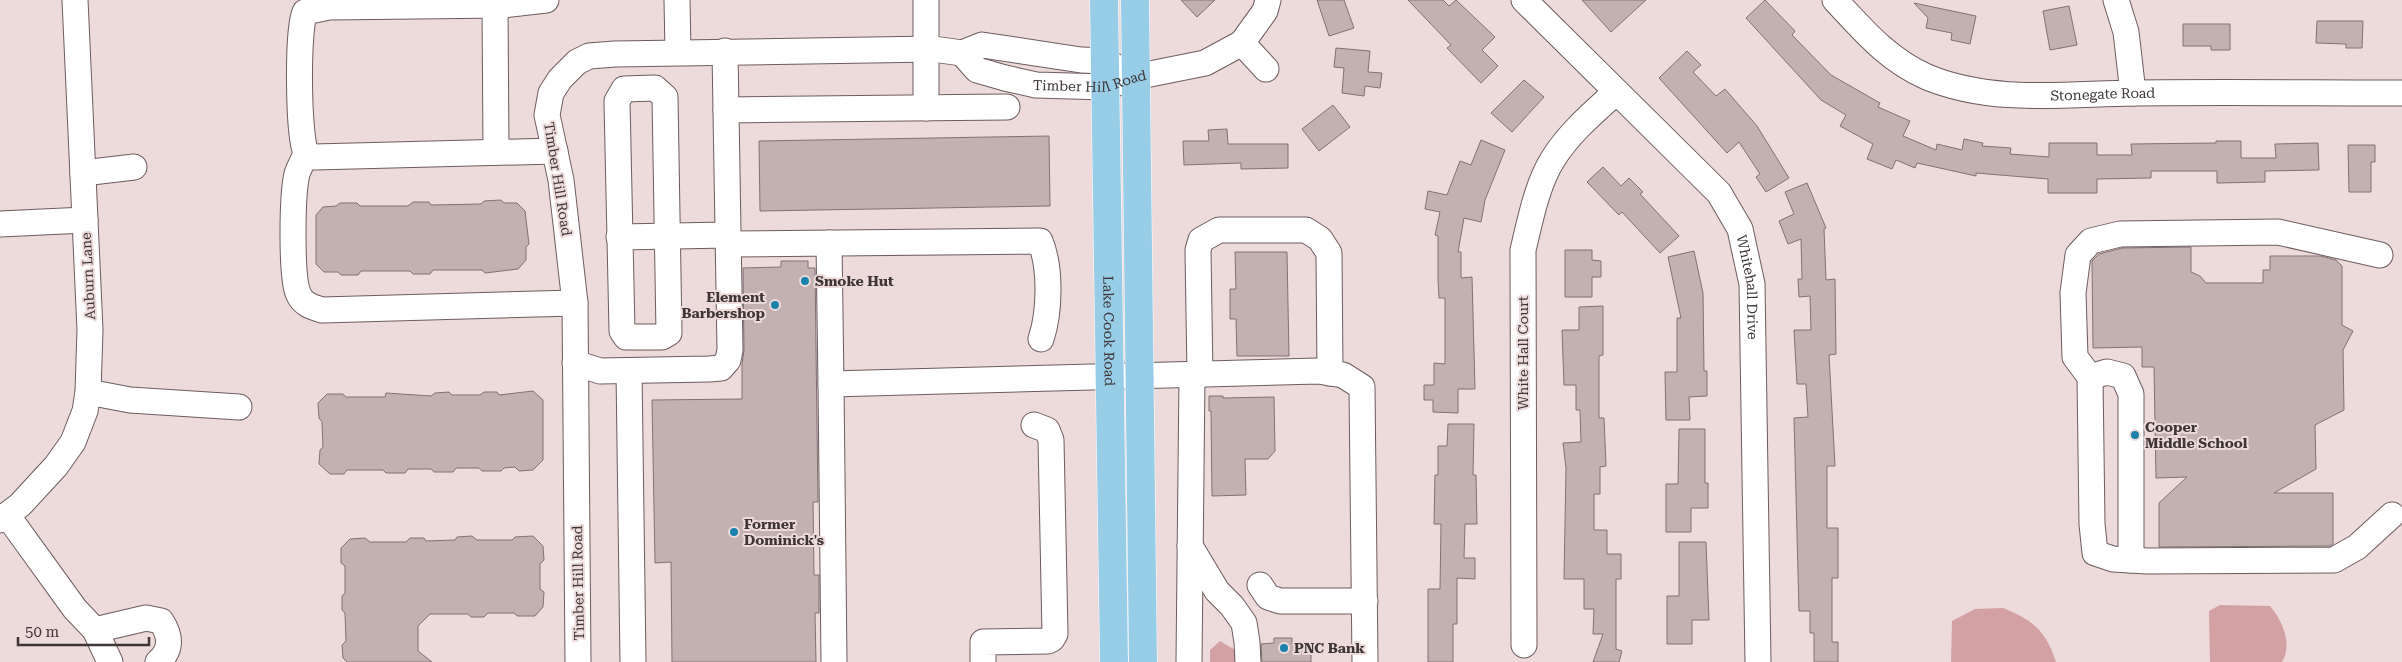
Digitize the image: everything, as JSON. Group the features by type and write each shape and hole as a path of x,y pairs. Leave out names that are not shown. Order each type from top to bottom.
{"main road":[{"name":"Lake Cook Road","path":"1104,0 1108,377 1114,662"},
{"path":"1135,0 1143,662"}],"street":[{"name":"Auburn Lane","path":"3,518 20,505 56,466 73,442 85,411 88,392 90,330 75,0"},
{"path":"546,0 495,5 329,7 305,12 302,19 300,55 302,133 306,153 297,174 294,206 295,264 298,294 306,304 322,310 575,303"},
{"path":"676,0 678,52"},
{"path":"926,0 926,108"},
{"path":"1266,69 1242,43 1265,11 1268,0"},
{"name":"Whitehall Drive","path":"1524,0 1719,193 1740,229 1752,284 1758,662"},
{"name":"Stonegate Road","path":"1834,0 1886,54 1926,77 1958,87 2010,96 2402,94"},
{"path":"2116,0 2126,32 2133,94"},
{"path":"495,5 496,152"},
{"name":"Timber Hill Road","path":"578,662 575,303 561,180 547,115 551,93 560,79 577,62 598,56 678,52 926,49 962,53 982,46 1082,60 1105,74 1135,77 1205,63 1242,43"},
{"path":"575,363 600,371 709,369 721,368 728,360 730,350 725,51"},
{"path":"655,88 665,97 669,333 662,337 626,337 622,331 619,237 617,101 624,89 655,88"},
{"name":"White Hall Court","path":"1524,645 1523,250 1535,203 1552,160 1578,126 1616,92"},
{"path":"726,110 1007,107"},
{"path":"306,153 314,157 329,157 555,151"},
{"path":"83,173 134,166"},
{"path":"0,224 85,220"},
{"path":"1189,662 1190,546 1198,250 1201,240 1219,230 1306,230 1320,239 1329,253 1330,373"},
{"path":"2380,255 2278,232 2120,234 2091,241 2078,255 2073,293 2075,357 2090,377 2092,524 2095,554 2113,559 2131,560 2334,560 2357,547 2392,515"},
{"path":"619,237 667,236 830,243 1040,241 1046,255 1047,296 1047,322 1042,340"},
{"path":"830,243 834,662"},
{"path":"629,370 633,662"},
{"path":"2090,377 2107,372 2124,376 2131,394 2131,560"},
{"path":"831,384 1141,376 1343,374 1362,387 1365,662"},
{"path":"88,392 130,400 239,407"},
{"path":"983,662 983,642 1048,641 1052,639 1054,634 1051,440 1047,430 1034,425"},
{"path":"3,518 75,609 95,630 110,662"},
{"path":"1190,546 1204,643 1204,662"},
{"path":"1190,546 1210,602 1239,638 1239,662"},
{"path":"1190,546 1217,591 1232,606 1244,623 1248,642 1248,662"},
{"path":"1260,585 1268,597 1280,601 1365,601"},
{"path":"95,630 146,618 160,621 167,631 169,642 166,655 158,662"}],"shaded area":[{"path":"2220,605 2270,606 2285,632 2286,648 2282,662 2210,662 2209,611"},
{"path":"2003,608 2023,617 2043,634 2056,662 1951,662 1952,621 1975,609"},
{"path":"1220,641 1235,650 1235,662 1210,662 1210,650"}],"building":[{"path":"1181,0 1215,0 1197,17"},
{"path":"1317,0 1344,0 1354,28 1329,36"},
{"path":"1408,0 1443,0 1449,6 1456,0 1495,37 1482,50 1498,66 1481,83 1447,48 1451,45"},
{"path":"1582,0 1646,0 1611,32"},
{"path":"1765,0 1795,31 1792,35 1831,75 1880,103 1878,107 1910,121 1903,136 1936,150 1937,144 1962,150 1964,139 1983,143 1982,146 2011,148 2010,154 2049,157 2049,143 2097,143 2097,155 2132,155 2131,144 2241,141 2241,158 2276,158 2275,144 2318,143 2319,170 2265,171 2265,182 2217,183 2217,171 2151,171 2151,178 2097,179 2097,193 2048,193 2048,179 1976,173 1976,176 1917,163 1915,168 1896,160 1892,169 1867,159 1873,144 1840,126 1846,115 1821,100 1746,18"},
{"path":"1914,3 1976,16 1970,44 1951,40 1952,33 1926,28 1928,18"},
{"path":"2069,6 2077,45 2050,50 2043,11"},
{"path":"2317,21 2363,21 2362,48 2346,48 2346,44 2316,43"},
{"path":"2183,24 2230,24 2230,50 2211,50 2211,46 2183,46"},
{"path":"1336,48 1370,51 1368,72 1382,73 1380,88 1365,86 1364,96 1342,93 1344,68 1334,67"},
{"path":"1687,51 1701,65 1693,72 1716,96 1725,89 1757,126 1789,178 1766,192 1756,177 1760,174 1739,142 1727,153 1659,78"},
{"path":"1524,80 1544,97 1512,132 1491,113"},
{"path":"1333,105 1350,127 1319,151 1302,129"},
{"path":"1227,129 1228,144 1288,144 1288,168 1241,169 1241,163 1184,165 1183,141 1209,141 1208,130"},
{"path":"1049,136 1050,206 760,211 759,141"},
{"path":"1481,140 1505,150 1485,200 1481,222 1464,218 1458,252 1461,252 1461,278 1472,277 1475,389 1458,389 1458,413 1433,412 1433,400 1424,400 1424,385 1434,385 1434,363 1445,364 1445,298 1439,298 1438,236 1435,235 1440,212 1425,209 1428,191 1447,195 1460,161 1471,165"},
{"path":"2348,145 2375,145 2375,162 2371,162 2371,192 2349,192"},
{"path":"1603,167 1621,186 1629,178 1643,192 1640,194 1679,236 1660,253 1622,212 1619,215 1587,182"},
{"path":"1807,183 1826,228 1824,229 1826,280 1835,279 1836,354 1829,355 1835,466 1827,466 1827,528 1838,528 1838,578 1832,578 1832,642 1838,642 1838,662 1814,662 1814,633 1810,633 1810,611 1799,611 1794,418 1808,417 1806,384 1797,384 1794,330 1811,330 1810,296 1799,297 1798,279 1802,279 1801,239 1788,244 1779,221 1794,214 1785,192"},
{"path":"501,200 504,203 517,203 525,211 529,244 526,247 526,260 518,269 485,273 482,270 433,270 430,274 413,274 410,271 361,271 358,275 341,275 338,272 324,272 316,264 316,215 323,207 336,206 340,203 357,203 360,206 408,206 413,202 429,202 431,205 481,204 484,201"},
{"path":"2191,247 2191,272 2200,276 2206,283 2263,283 2263,270 2270,270 2270,256 2321,256 2336,260 2342,266 2342,325 2353,331 2343,350 2344,410 2315,425 2316,469 2274,493 2333,493 2333,544 2330,546 2159,547 2159,503 2187,477 2156,478 2154,367 2142,367 2142,347 2093,348 2092,261 2099,254 2122,248"},
{"path":"1565,250 1592,250 1592,260 1601,261 1601,277 1592,277 1592,297 1565,297"},
{"path":"1694,251 1703,293 1704,371 1707,371 1707,396 1689,397 1690,420 1666,420 1665,372 1677,372 1677,318 1681,318 1668,257"},
{"path":"1235,252 1287,252 1289,356 1237,356 1236,319 1230,319 1230,289 1236,289"},
{"name":"Former Dominick's","path":"781,261 808,261 808,268 815,268 818,502 813,502 814,575 819,575 819,613 815,613 816,662 672,662 671,562 655,563 652,400 742,399 744,350 743,268 781,267"},
{"path":"1603,306 1603,355 1599,356 1599,418 1604,418 1606,466 1600,467 1600,494 1594,494 1594,530 1607,530 1607,554 1621,554 1621,579 1616,579 1616,649 1622,651 1619,662 1593,662 1603,634 1593,634 1594,609 1584,609 1584,579 1564,579 1566,468 1563,443 1581,442 1580,410 1576,410 1576,385 1564,385 1562,330 1579,330 1579,307"},
{"path":"533,391 543,400 543,460 533,470 519,471 515,467 504,468 501,471 482,471 479,468 456,468 453,472 434,472 431,469 408,469 405,473 386,473 383,470 347,470 344,474 330,474 319,464 320,450 323,447 322,422 319,418 318,403 327,394 343,394 346,397 385,397 386,393 431,396 435,393 449,392 452,395 480,395 484,392 497,392 499,395"},
{"path":"1209,396 1223,396 1223,398 1274,397 1275,451 1268,459 1245,459 1246,495 1212,496 1211,411 1209,411"},
{"path":"1448,424 1474,424 1473,475 1476,475 1477,524 1465,524 1464,558 1475,558 1475,579 1457,578 1457,624 1453,624 1453,662 1428,662 1428,589 1440,589 1441,524 1434,524 1435,475 1438,475 1438,446 1447,446"},
{"path":"1679,429 1705,429 1705,483 1708,483 1708,508 1691,508 1691,532 1666,532 1666,484 1678,484"},
{"path":"472,536 477,540 512,540 515,537 533,536 543,546 544,560 540,564 540,589 544,592 543,607 535,616 517,616 514,613 488,613 484,617 471,617 468,614 430,614 418,626 418,651 432,662 347,662 343,658 342,645 346,641 345,613 342,610 342,596 345,593 345,566 341,563 341,548 350,539 365,538 370,542 406,542 410,538 424,538 426,541 455,540 457,537"},
{"path":"1679,542 1706,542 1709,620 1692,620 1692,644 1667,644 1667,596 1679,596"},
{"name":"PNC Bank","path":"1274,638 1292,638 1292,644 1311,644 1311,662 1262,662 1261,644 1274,643"}],"place":[{"name":"Smoke Hut","path":"805,281"},
{"name":"Element Barbershop","path":"775,305"},
{"name":"Cooper Middle School","path":"2135,435"},
{"name":"Former Dominick's","path":"734,532"},
{"name":"PNC Bank","path":"1284,648"}]}
